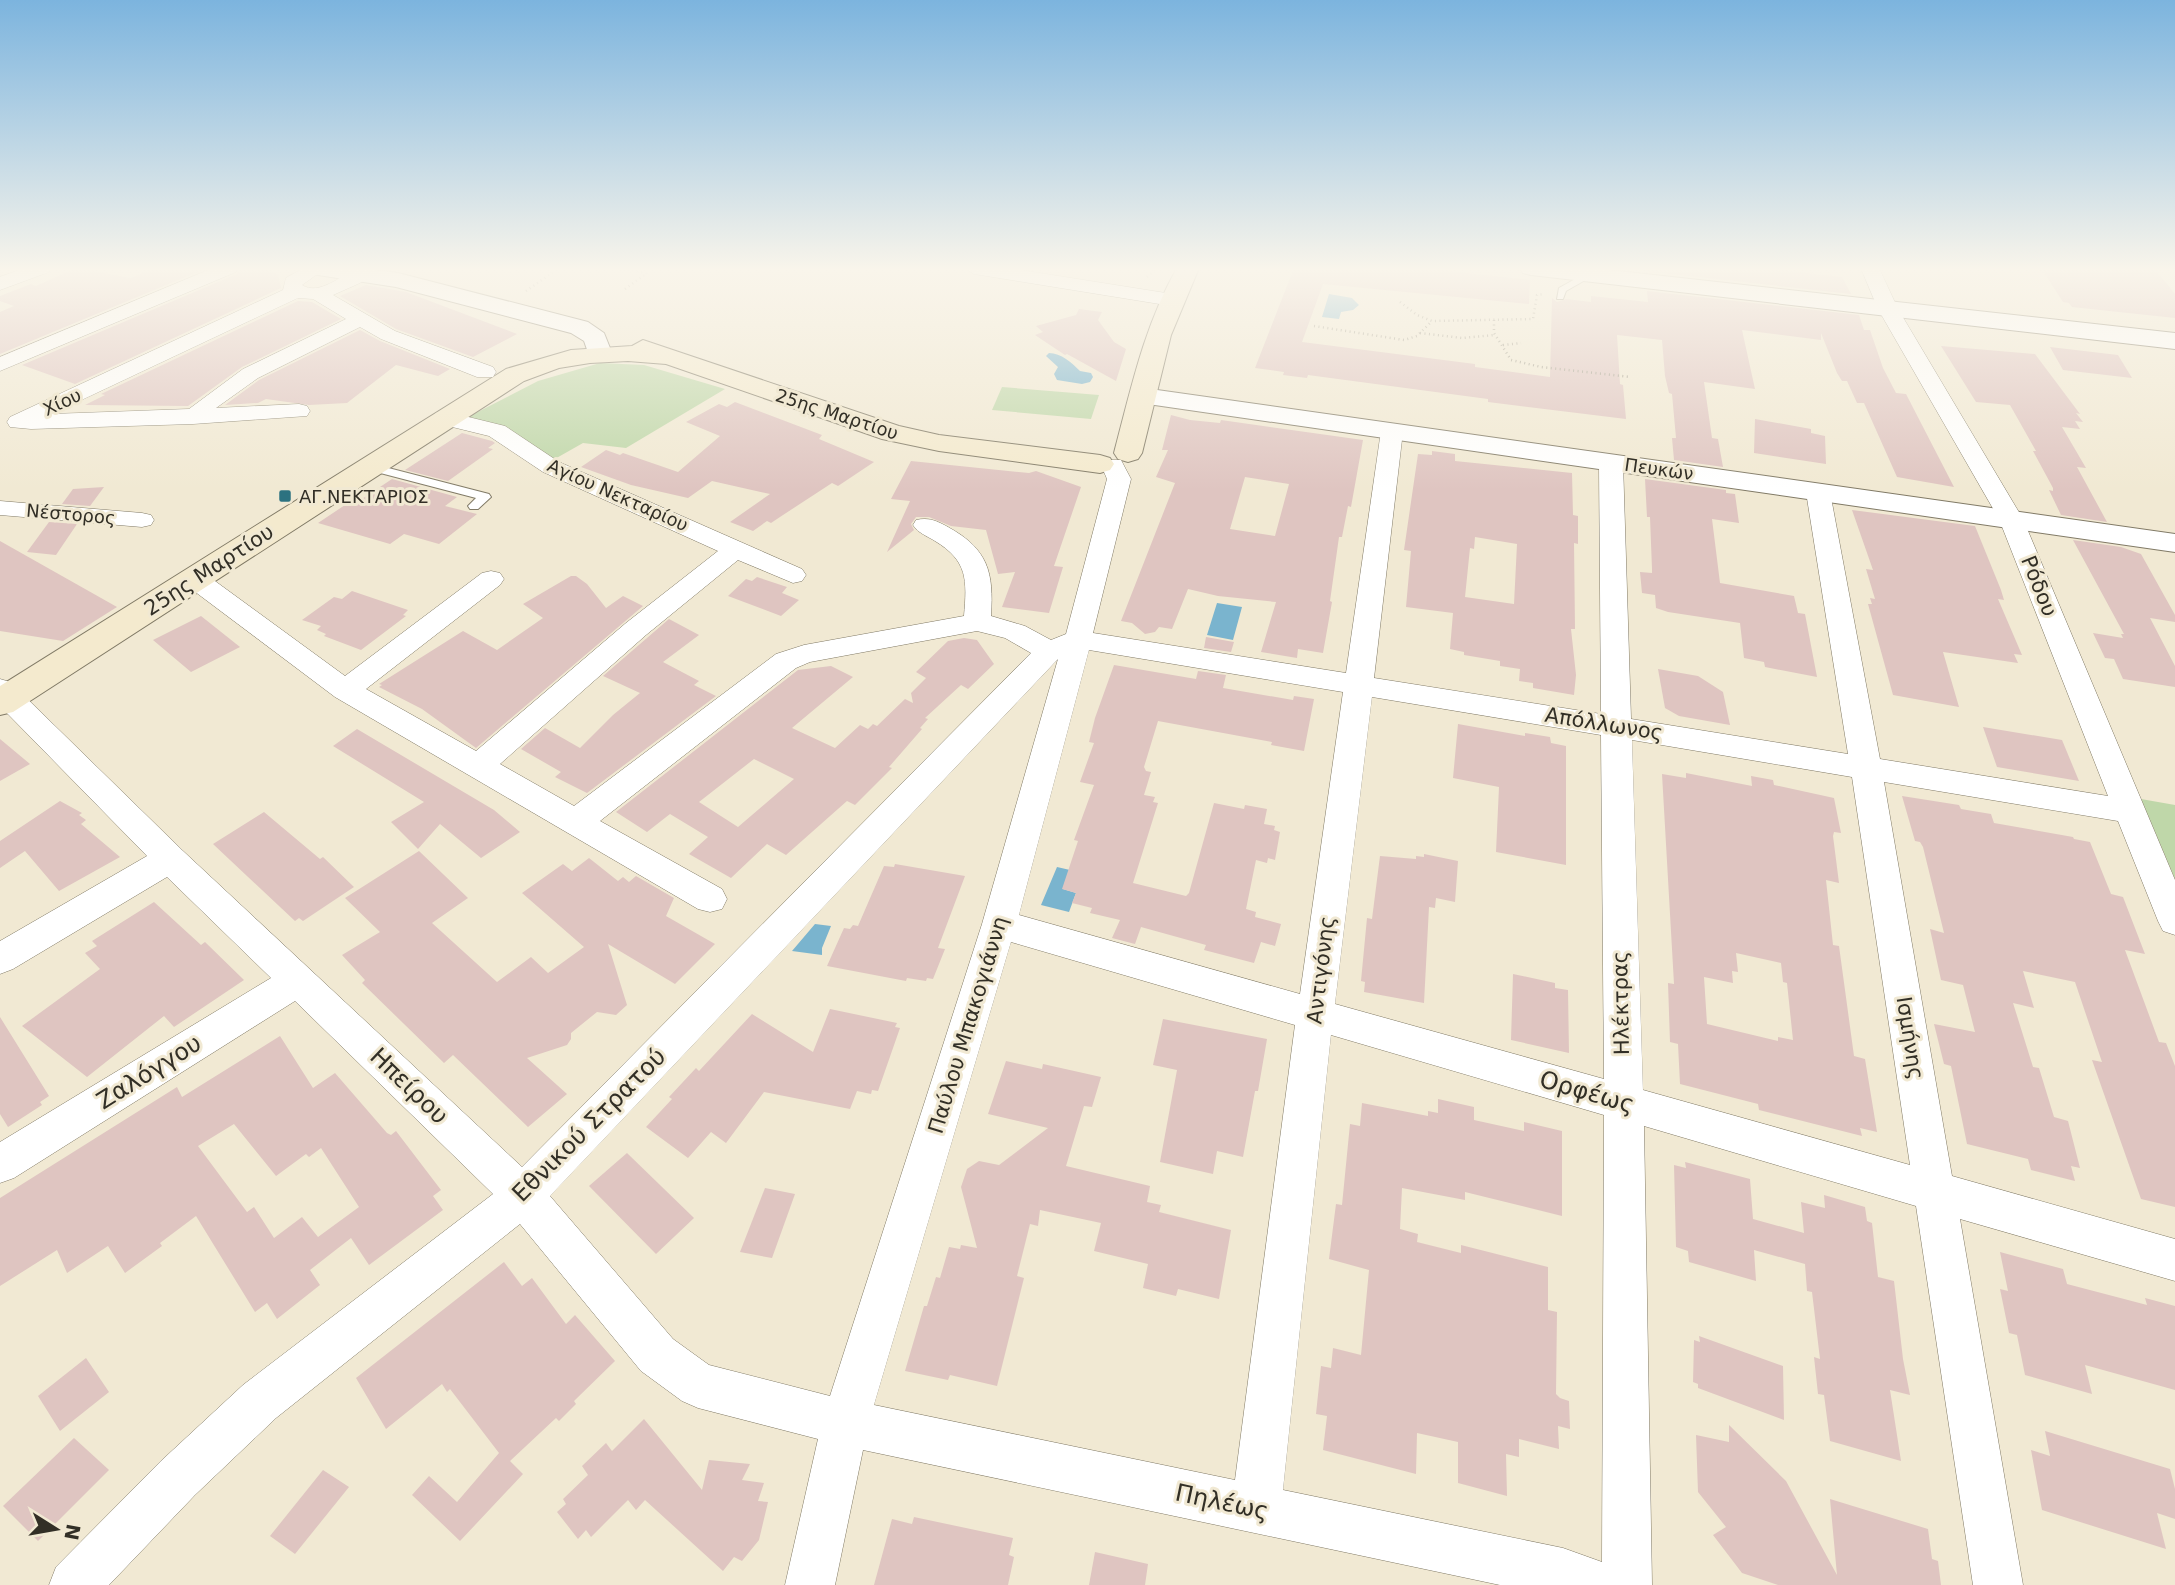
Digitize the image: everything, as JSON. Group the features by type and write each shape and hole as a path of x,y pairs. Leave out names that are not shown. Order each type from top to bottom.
{"main road":[{"name":"25ης Μαρτίου","path":"486,381 536,366 584,342 668,357"},
{"name":"25ης Μαρτίου","path":"3,697 195,579 444,418 486,381 584,342 652,350 892,433 939,443 1011,452 1108,454"},
{"name":"Παύλου Μπακογιάννη","path":"1108,454 1140,409 1160,342"}],"street":[{"path":"0,365 54,342"},
{"name":"Χίου","path":"9,423 193,342"},
{"path":"193,417 215,395 244,376 314,342"},
{"path":"403,342 486,381"},
{"name":"Ρόδου","path":"1907,342 2011,519 2175,921"},
{"name":"Πευκών","path":"1140,409 1392,431 2175,543"},
{"path":"9,423 299,411"},
{"name":"Αγίου Νεκταρίου","path":"444,418 497,431 551,467 793,575"},
{"name":"Αντιγόνης","path":"1256,1510 1315,1016 1392,431"},
{"name":"Παύλου Μπακογιάννη","path":"810,1585 845,1423 999,925 1064,646 1119,479 1108,454"},
{"name":"Ηλέκτρας","path":"1611,463 1624,1103 1627,1585"},
{"name":"Ισμήνης","path":"1818,492 1866,768 1981,1494 1998,1585"},
{"name":"Νέστορος","path":"0,508 142,520"},
{"path":"925,525 968,551 974,560 980,595 977,622"},
{"path":"477,767 636,629 736,549"},
{"path":"195,579 345,690 710,899"},
{"path":"345,690 491,579"},
{"path":"574,823 786,660 804,654 977,622 1000,625 1064,646"},
{"name":"Απόλλωνος","path":"1064,646 1359,684 2128,811"},
{"name":"Εθνικού Στρατού","path":"74,1585 218,1438 288,1379 464,1245 523,1195 1064,646"},
{"name":"Ηπείρου","path":"3,697 523,1195 657,1355 698,1385 845,1423"},
{"path":"0,959 170,859"},
{"name":"Ορφέως","path":"999,925 2175,1261"},
{"name":"Ζαλόγγου","path":"0,1164 299,980"},
{"name":"Πηλέως","path":"845,1423 1256,1510 1502,1573 1563,1573 1597,1585"}],"lane":[{"path":"369,467 485,497 474,506"}],"path":[{"path":"1501,342 1511,360 1520,363 1631,377"},
{"path":"1503,345 1521,343"}],"green space":[{"path":"600,363 644,365 725,389 626,448 583,443 553,460 464,419 538,381"},
{"path":"1002,387 1099,395 1091,419 992,410"},
{"path":"2141,799 2175,805 2175,879"}],"water":[{"path":"1049,353 1062,357 1080,371 1091,373 1093,377 1090,382 1082,384 1057,380 1054,374 1058,367 1046,356"},
{"path":"1217,603 1242,607 1233,640 1207,635"},
{"path":"1057,867 1070,870 1063,889 1076,893 1069,912 1041,905"},
{"path":"815,924 831,926 822,955 792,951"}],"building":[{"path":"0,342 29,342 0,354"},
{"path":"76,342 165,342 75,384 22,365"},
{"path":"211,342 294,342 242,367 188,406 85,405 105,395 101,394"},
{"path":"336,342 382,342 450,369 438,376 396,365 347,403 309,405 266,399 258,403 225,405 259,380"},
{"path":"432,342 502,342 473,357"},
{"path":"1045,342 1114,342 1126,349 1116,381"},
{"path":"1265,342 1302,342 1475,364 1475,367 1550,377 1551,342 1617,342 1626,419 1308,375 1307,378 1283,375 1284,372 1255,368"},
{"path":"1662,342 1745,342 1755,389 1704,382 1712,438 1718,439 1723,467 1674,460 1672,438 1676,438 1672,394 1669,393"},
{"path":"1825,342 1874,342 1896,393 1906,394 1954,487 1897,477 1864,403 1857,403 1847,381 1842,381"},
{"path":"1941,346 2035,354 2080,414 2076,413 2083,422 2075,421 2080,429 2062,427 2086,468 2077,467 2107,522 2061,515 2049,490 2053,491 2053,488 2033,451 2036,451 2010,405 1976,402"},
{"path":"2050,347 2118,355 2132,378 2063,370"},
{"path":"735,402 822,435 819,439 874,462 838,486 832,483 771,523 767,521 753,531 730,522 770,494 712,481 688,498 631,485 581,467 606,450 678,472 720,436 686,422 719,404 727,407"},
{"path":"1171,415 1190,420 1220,423 1221,420 1363,440 1351,507 1348,506 1342,537 1339,537 1323,653 1298,649 1297,658 1261,652 1276,602 1218,596 1188,589 1172,629 1159,627 1155,632 1145,634 1132,623 1121,621 1175,483 1156,477 1168,450 1162,450","holes":["1245,477 1289,484 1275,536 1230,529"]},
{"path":"1755,419 1811,429 1811,433 1825,436 1826,464 1754,453"},
{"path":"462,433 492,441 495,443 488,448 493,449 448,481 405,470"},
{"path":"1432,451 1455,454 1455,461 1572,473 1573,515 1578,516 1578,544 1574,543 1575,629 1571,629 1576,675 1574,695 1533,688 1533,683 1519,681 1520,669 1500,666 1500,661 1464,655 1464,652 1450,649 1453,613 1406,607 1411,551 1404,550 1418,454 1432,455","holes":["1475,537 1517,544 1514,604 1465,597 1470,548 1474,549"]},
{"path":"911,461 1029,473 1036,471 1081,487 1054,566 1063,567 1049,613 1002,607 1015,572 998,574 986,530 951,526 929,517 916,517 911,524 914,530 887,552 910,501 891,499"},
{"path":"392,479 457,497 445,506 477,514 439,544 404,534 390,544 318,523 357,497 362,499"},
{"path":"1645,479 1726,490 1726,493 1735,494 1739,523 1712,519 1720,583 1794,596 1798,613 1805,614 1817,677 1765,667 1764,662 1744,658 1740,623 1668,612 1656,608 1655,595 1642,593 1640,572 1652,573 1650,517 1647,517"},
{"path":"104,487 90,506 62,504 73,489"},
{"path":"1852,510 1975,526 2004,600 1998,599 2022,655 2014,654 2018,663 1943,652 1959,707 1893,695 1868,604 1872,604 1870,598 1875,599 1866,569 1873,570"},
{"path":"49,522 77,524 56,555 27,552"},
{"path":"2073,540 2121,547 2141,554 2175,615 2175,622 2150,618 2175,666 2175,687 2123,679 2114,659 2105,658 2093,633 2123,638 2121,634 2124,634"},
{"path":"0,541 117,607 63,641 0,631"},
{"path":"571,576 576,576 587,584 606,608 623,596 643,606 476,748 422,709 379,687 382,685 379,684 463,631 497,650 543,618 523,604"},
{"path":"757,577 787,587 782,593 799,600 781,616 728,596 746,579 752,581"},
{"path":"352,591 408,610 403,615 406,616 361,650 324,636 326,634 317,630 321,626 302,620 334,597 342,599"},
{"path":"201,616 240,647 191,672 153,640"},
{"path":"669,619 699,635 663,662 699,681 694,685 716,696 587,793 555,777 561,772 521,749 545,728 580,748 640,693 603,676"},
{"path":"1206,637 1234,642 1231,652 1204,648"},
{"path":"964,638 977,640 994,664 968,689 961,685 925,718 928,719 920,728 922,729 889,767 892,768 855,805 847,801 786,855 767,844 731,878 689,854 708,837 670,814 647,832 616,812 798,670 831,666 853,677 792,728 835,748 860,725 868,729 873,724 877,726 905,699 913,703 911,693 926,678 916,672 948,641","holes":["754,759 794,779 738,827 699,802"]},
{"path":"1114,665 1196,679 1198,671 1226,675 1223,688 1293,700 1294,696 1314,699 1304,751 1271,745 1272,742 1158,721 1144,767 1151,772 1144,795 1155,797 1153,802 1158,803 1133,883 1186,896 1214,803 1244,809 1245,805 1267,809 1264,824 1275,826 1274,830 1280,832 1275,860 1268,858 1267,863 1256,860 1246,909 1256,912 1255,917 1281,924 1275,946 1261,942 1254,963 1204,950 1206,945 1141,927 1135,944 1112,938 1120,920 1090,913 1092,908 1072,903 1076,893 1062,889 1078,841 1074,840 1094,785 1080,782 1094,743 1089,742 1095,718"},
{"path":"1658,669 1698,676 1723,692 1730,725 1679,716 1665,708"},
{"path":"1458,724 1525,736 1525,733 1550,737 1551,743 1566,746 1566,865 1496,852 1499,787 1453,778"},
{"path":"1983,727 2062,740 2079,781 1997,767"},
{"path":"357,729 494,810 520,832 481,858 440,824 418,849 391,822 424,802 333,746"},
{"path":"0,739 30,764 0,781"},
{"path":"1686,773 1752,786 1751,776 1773,780 1774,785 1834,798 1841,833 1834,832 1833,836 1839,883 1826,880 1833,945 1839,946 1854,1056 1865,1059 1877,1132 1860,1128 1862,1136 1759,1110 1758,1104 1680,1084 1678,1044 1670,1042 1668,983 1674,984 1662,774 1686,778","holes":["1736,953 1781,963 1783,982 1787,983 1793,1040 1778,1037 1778,1041 1707,1024 1704,977 1733,983 1732,971 1738,972"]},
{"path":"1902,796 1959,805 1961,809 1991,814 1994,823 2090,842 2111,894 2123,897 2145,954 2125,950 2159,1042 2166,1043 2175,1066 2175,1207 2141,1199 2092,1060 2102,1062 2075,982 2023,971 2034,1008 2013,1003 2033,1067 2039,1068 2054,1117 2068,1121 2080,1168 2071,1166 2075,1181 2031,1170 2028,1159 1967,1144 1951,1066 1944,1064 1934,1024 1975,1032 1963,985 1941,980 1930,929 1944,933 1923,847 1920,842 1915,841"},
{"path":"60,801 82,813 79,815 86,820 81,824 120,857 59,891 25,851 0,868 0,841"},
{"path":"264,812 320,859 323,857 354,887 303,921 299,918 295,921 213,844"},
{"path":"419,851 468,898 432,923 497,982 531,957 548,973 584,947 522,893 563,864 572,871 589,858 618,881 623,877 629,882 636,876 674,898 666,916 715,944 675,984 608,944 627,1005 616,1015 597,1012 571,1033 567,1045 527,1058 567,1094 528,1127 453,1055 444,1063 362,983 365,980 342,955 380,932 345,898"},
{"path":"1424,854 1458,861 1455,902 1436,898 1435,908 1429,907 1424,1003 1364,992 1365,982 1361,981 1367,918 1372,919 1380,856 1416,859 1416,856 1424,857"},
{"path":"895,864 965,876 938,948 945,949 933,979 927,978 926,981 907,978 906,981 827,966 844,928 858,926 884,866 894,867"},
{"path":"154,902 201,945 205,942 244,980 174,1027 164,1016 87,1077 22,1026 100,969 85,953 97,946 92,941"},
{"path":"1513,974 1555,983 1555,988 1568,990 1569,1053 1511,1040"},
{"path":"830,1009 897,1023 895,1027 900,1028 878,1091 872,1090 871,1094 857,1091 850,1109 764,1092 726,1143 711,1132 688,1158 646,1127 696,1068 699,1071 752,1014 813,1052"},
{"path":"0,1017 49,1096 40,1102 42,1105 8,1127 0,1114"},
{"path":"1163,1019 1267,1039 1243,1157 1217,1151 1213,1174 1160,1162 1177,1070 1153,1065"},
{"path":"280,1036 313,1088 335,1073 387,1133 391,1135 396,1131 441,1190 433,1196 443,1210 369,1265 351,1238 310,1270 320,1285 277,1319 267,1303 255,1312 196,1216 160,1243 162,1246 125,1273 108,1246 67,1273 57,1250 0,1286 0,1198 177,1087 182,1097","holes":["234,1124 276,1176 306,1154 309,1157 321,1148 359,1207 318,1237 302,1217 274,1238 254,1207 247,1212 198,1146"]},
{"path":"1006,1061 1042,1069 1043,1064 1101,1077 1092,1107 1084,1106 1066,1166 1150,1186 1147,1202 1161,1205 1159,1212 1231,1230 1219,1299 1178,1289 1176,1296 1143,1288 1148,1264 1094,1251 1101,1223 1040,1210 1038,1226 1030,1224 1017,1276 1024,1278 997,1386 950,1375 948,1380 905,1371 924,1306 927,1306 936,1277 940,1278 949,1247 960,1249 961,1245 977,1248 961,1187 967,1169 979,1161 999,1165 1048,1128 988,1114"},
{"path":"1438,1099 1474,1107 1474,1120 1524,1131 1524,1122 1562,1131 1562,1216 1465,1192 1465,1200 1402,1188 1400,1229 1418,1234 1417,1242 1461,1253 1461,1245 1548,1267 1548,1310 1557,1312 1556,1394 1569,1401 1570,1429 1558,1426 1559,1449 1519,1439 1519,1457 1506,1454 1507,1496 1458,1483 1458,1442 1417,1433 1416,1474 1323,1450 1327,1416 1316,1414 1321,1366 1331,1368 1333,1348 1361,1355 1369,1270 1329,1259 1336,1204 1342,1205 1350,1124 1360,1126 1362,1103 1428,1116 1428,1111 1438,1113"},
{"path":"627,1153 694,1218 656,1254 589,1186"},
{"path":"1685,1162 1750,1179 1753,1219 1804,1233 1801,1202 1825,1208 1824,1195 1865,1207 1867,1221 1872,1223 1878,1277 1894,1281 1910,1395 1890,1390 1901,1461 1830,1441 1824,1395 1818,1394 1814,1357 1820,1359 1812,1292 1807,1291 1805,1264 1754,1250 1756,1281 1689,1262 1688,1251 1676,1247 1674,1165 1686,1168"},
{"path":"765,1188 795,1194 772,1258 740,1252"},
{"path":"2000,1252 2063,1269 2067,1284 2147,1305 2145,1298 2175,1306 2175,1390 2085,1365 2092,1394 2025,1375 2017,1335 2009,1333 2000,1289 2008,1291"},
{"path":"504,1262 522,1286 532,1278 566,1324 575,1315 615,1361 574,1401 576,1404 559,1421 556,1418 510,1461 523,1474 460,1541 412,1495 429,1476 457,1502 499,1453 450,1389 447,1392 442,1384 386,1429 356,1378"},
{"path":"1699,1336 1783,1366 1784,1420 1698,1388 1698,1384 1693,1382 1694,1340 1700,1342"},
{"path":"86,1358 109,1392 60,1431 38,1396"},
{"path":"644,1419 702,1490 709,1460 750,1464 742,1480 764,1483 758,1501 768,1502 759,1540 742,1561 734,1557 723,1571 645,1500 636,1510 628,1500 591,1537 586,1530 578,1539 557,1512 566,1504 563,1499 588,1475 582,1466 606,1443 612,1451"},
{"path":"1729,1425 1786,1481 1837,1575 1830,1499 1928,1529 1932,1559 1938,1561 1941,1585 1778,1585 1742,1573 1713,1535 1726,1527 1698,1492 1696,1435 1729,1442"},
{"path":"2045,1431 2170,1469 2175,1489 2175,1519 2157,1513 2166,1549 2042,1510 2031,1450 2050,1456"},
{"path":"74,1438 109,1470 38,1541 3,1506"},
{"path":"323,1470 349,1487 295,1554 270,1536"},
{"path":"914,1517 1013,1538 1009,1555 1014,1557 1008,1585 874,1585 892,1519 912,1524"},
{"path":"1095,1552 1148,1564 1145,1585 1089,1585"}],"place":[{"name":"ΑΓ.ΝΕΚΤΑΡΙΟΣ","path":"285,496"}]}
